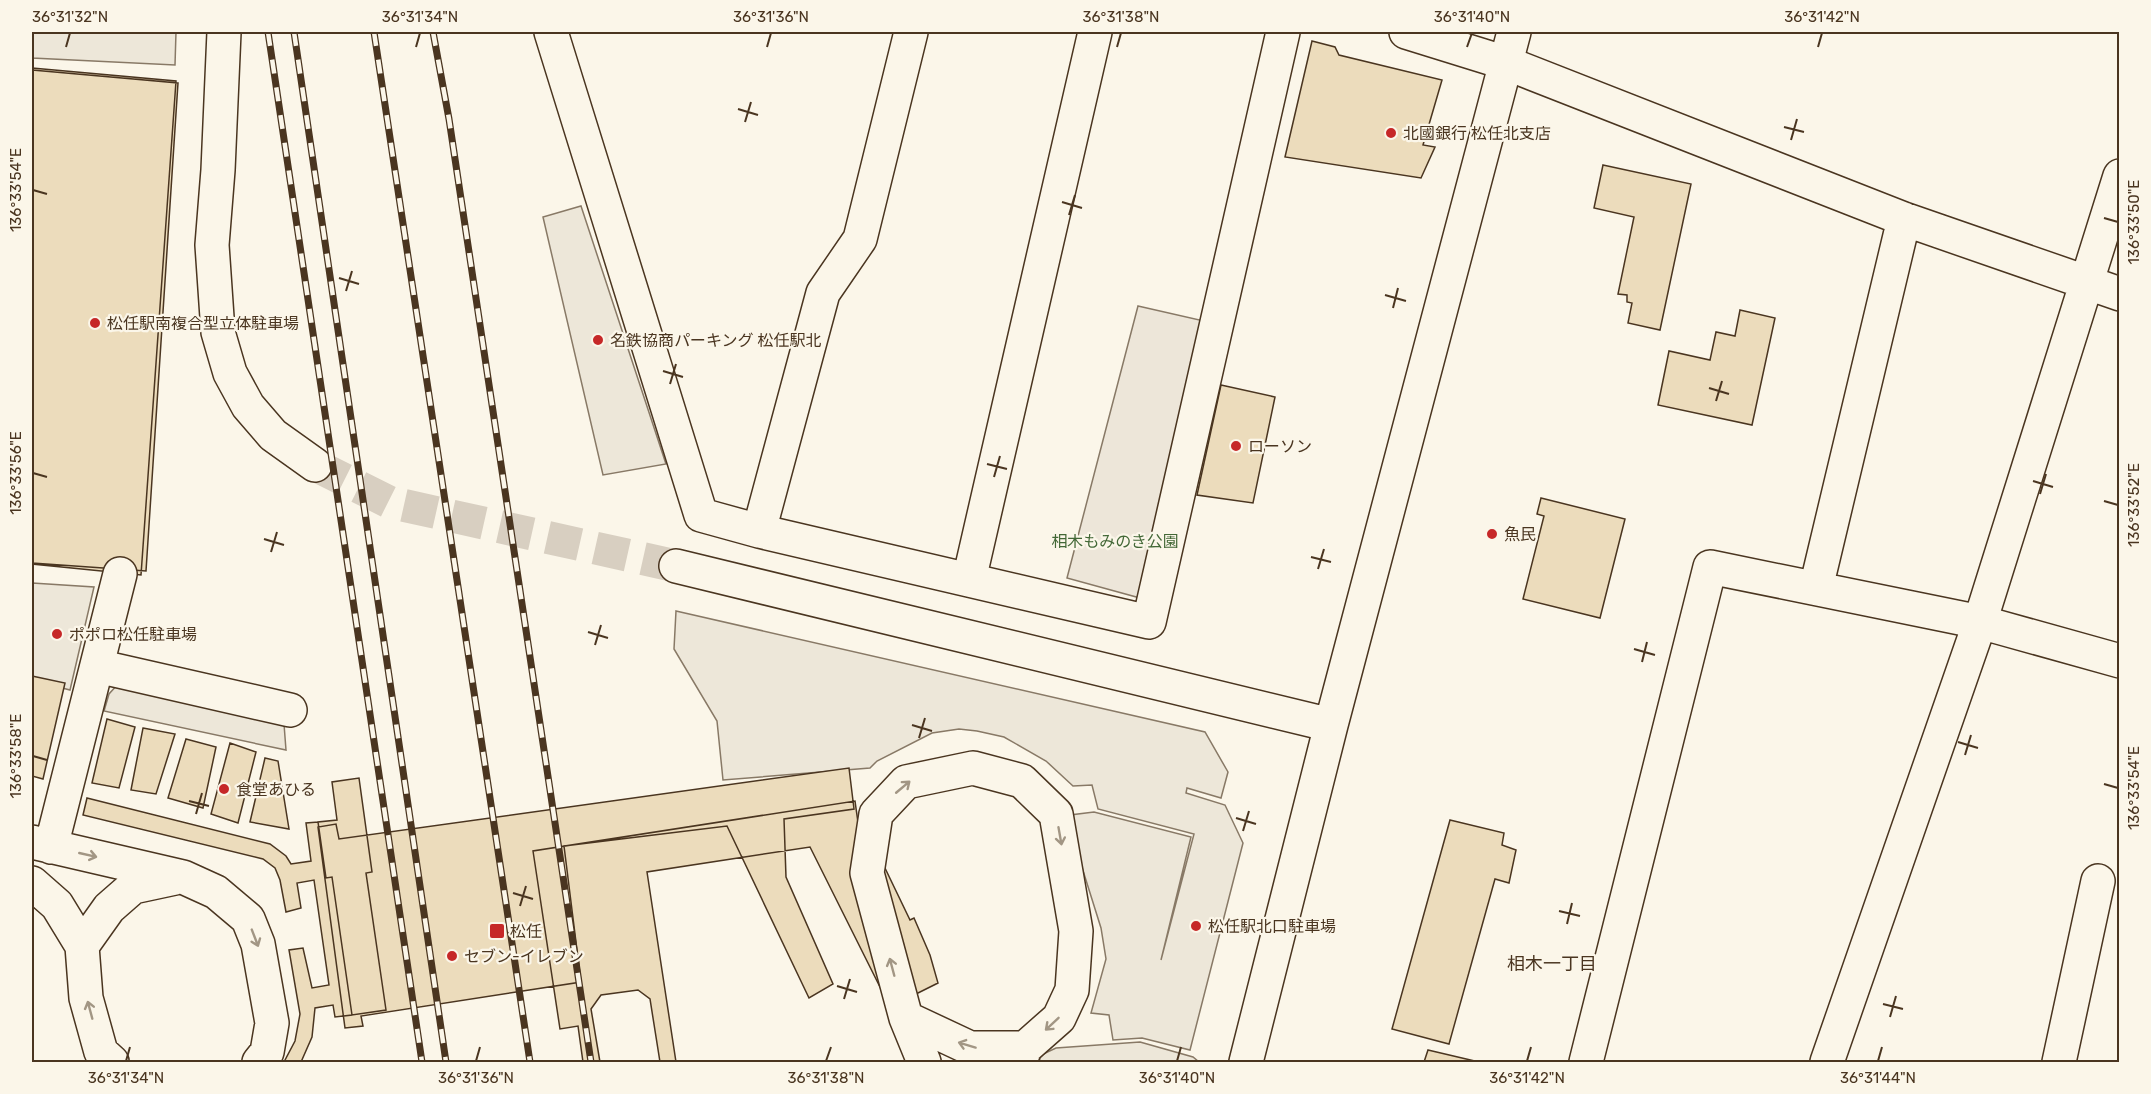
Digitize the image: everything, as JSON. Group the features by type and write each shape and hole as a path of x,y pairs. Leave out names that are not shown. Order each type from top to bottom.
{"street":[{"path":"224,32 212,246 218,332 230,373 248,406 273,435 315,465"},
{"path":"551,32 701,515 759,531 1149,622 1283,32"},
{"path":"759,531 823,292 860,239 911,32"},
{"path":"969,580 1095,32"},
{"path":"1406,32 1506,63 1904,219 2120,294"},
{"path":"1246,1062 1331,725 1514,32"},
{"path":"1827,1062 1980,622 2120,176"},
{"path":"1816,588 1904,219"},
{"path":"676,566 1331,725"},
{"path":"1586,1062 1710,567 1980,622 2120,662"},
{"path":"120,574 97,666 41,844 183,877 216,892 248,919 258,944 272,1023 267,1052 260,1062"},
{"path":"97,666 290,710"},
{"path":"906,1018 970,1048 1023,1055 1059,1018 1072,990 1076,931 1056,814 1023,781 973,768 906,782 876,814 867,873 906,1018 924,1062"},
{"path":"82,945 109,908 133,887 183,877"},
{"path":"2059,1062 2098,881"},
{"path":"32,883 57,905 82,945 86,998 101,1052 112,1062"}],"green space":[{"name":"相木もみのき公園","path":"1138,306 1204,321 1140,598 1067,578"}],"shaded area":[{"path":"32,32 176,32 175,65 32,58"},
{"name":"名鉄協商パーキング 松任駅北","path":"581,206 666,464 603,475 543,217"},
{"name":"ポポロ松任駐車場","path":"32,583 94,587 70,690 32,680"},
{"path":"676,611 1205,732 1228,772 1221,798 1187,788 1186,793 1225,805 1243,843 1190,1050 1142,1038 1113,1040 1109,1015 1091,1013 1106,959 1101,928 1069,826 1070,815 1094,812 1191,837 1161,960 1194,834 1098,809 1092,785 1073,786 1046,761 1004,737 977,731 959,729 932,733 877,761 870,768 723,780 717,721 674,649"},
{"path":"118,684 284,724 286,750 104,711 109,694"},
{"path":"1140,1042 1193,1057 1199,1062 1039,1062 1041,1055 1056,1048"}],"building":[{"path":"1312,41 1335,47 1339,55 1442,80 1423,145 1435,147 1421,178 1285,157"},
{"name":"松任駅南複合型立体駐車場","path":"32,68 176,81 141,575 32,564"},
{"name":"松任駅南複合型立体駐車場","path":"32,70 178,83 146,571 32,563"},
{"path":"1603,165 1691,184 1660,330 1628,323 1632,303 1627,302 1627,295 1618,294 1634,217 1594,208"},
{"path":"1740,310 1775,318 1752,425 1658,405 1669,351 1710,360 1716,332 1735,336"},
{"name":"ローソン","path":"1221,385 1275,397 1253,503 1197,495"},
{"path":"1541,498 1625,519 1600,618 1523,599 1544,516 1537,514"},
{"path":"32,676 65,683 43,779 32,776"},
{"path":"107,719 135,727 119,788 92,783"},
{"path":"143,728 175,734 156,794 131,790"},
{"path":"186,739 216,747 203,808 168,798"},
{"path":"230,743 256,752 238,823 211,814"},
{"path":"265,758 278,761 289,829 250,822"},
{"path":"849,768 854,809 784,819 786,877 833,984 809,998 727,826 564,846 581,982 361,1016 363,1026 345,1028 318,827 336,824 339,839"},
{"path":"359,778 372,872 366,873 386,1010 352,1015 332,877 326,878 318,822 337,820 332,782"},
{"path":"87,798 270,844 286,856 291,864 311,861 306,823 318,822 326,878 332,877 352,1015 335,1017 333,1005 315,1008 312,1037 301,1062 284,1062 295,1041 300,1014 289,950 303,948 312,988 329,985 314,880 297,883 301,908 286,912 280,880 275,868 263,859 83,815"},
{"path":"855,801 861,844 871,839 910,920 914,918 930,955 938,983 890,1007 810,847 647,872 676,1062 660,1062 650,999 638,990 601,995 591,1009 600,1062 583,1062 578,1026 560,1029 533,851"},
{"path":"1450,820 1504,833 1502,845 1516,850 1509,883 1495,879 1449,1044 1392,1029"},
{"path":"1428,1050 1479,1062 1424,1062"}],"tunnel":[{"path":"315,465 389,502 676,566"}],"railway":[{"path":"268,32 422,1062"},
{"path":"294,32 446,1062"},
{"path":"374,32 530,1062"},
{"path":"433,32 449,119 591,1062"}],"place":[{"name":"北國銀行 松任北支店","path":"1391,133"},
{"name":"松任駅南複合型立体駐車場","path":"95,323"},
{"name":"名鉄協商パーキング 松任駅北","path":"598,340"},
{"name":"ローソン","path":"1236,446"},
{"name":"魚民","path":"1492,534"},
{"name":"ポポロ松任駐車場","path":"57,634"},
{"name":"食堂あひる","path":"224,789"},
{"name":"松任駅北口駐車場","path":"1196,926"},
{"name":"松任","path":"497,931"},
{"name":"セブン-イレブン","path":"452,956"}],"district":[{"name":"相木一丁目","path":"1552,964"}]}
